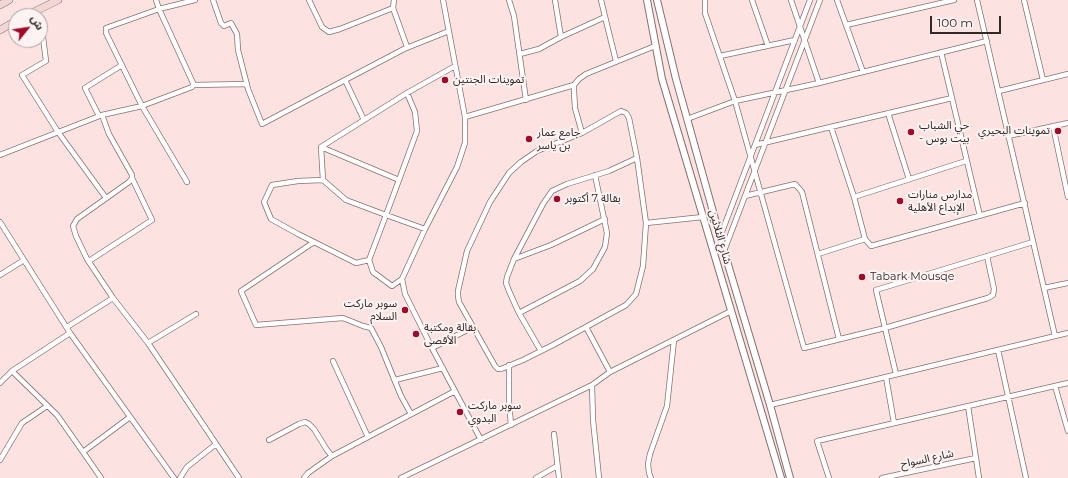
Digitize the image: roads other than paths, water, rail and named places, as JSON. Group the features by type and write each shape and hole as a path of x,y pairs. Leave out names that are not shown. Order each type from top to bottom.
{"main road":[{"path":"0,5 9,0"},
{"path":"46,8 58,0"}],"street":[{"path":"156,0 193,85"},
{"path":"187,182 142,106 106,32 106,28 159,9 195,0"},
{"path":"213,0 221,23 224,26 231,23 237,34 238,50 247,84 262,124 407,47 449,31"},
{"path":"309,0 322,27 328,32 340,29 393,8"},
{"path":"394,0 393,8 407,47"},
{"path":"407,93 415,112 417,131 369,260 373,272 392,286 402,279 459,161 465,143 465,117 443,0"},
{"path":"509,0 514,16 526,100"},
{"path":"555,0 561,37"},
{"path":"601,0 616,61"},
{"name":"شارع الثلاثين","path":"647,0 662,79 781,478"},
{"name":"شارع الثلاثين","path":"657,0 676,79 790,478"},
{"path":"705,0 705,13 735,101 804,348 885,328 988,298 993,295 994,289 987,256"},
{"path":"752,0 768,46"},
{"path":"791,0 819,83"},
{"path":"720,237 810,0"},
{"path":"724,251 820,0"},
{"path":"836,0 863,72"},
{"path":"846,26 954,0"},
{"path":"977,0 1055,336"},
{"path":"1024,0 1043,80"},
{"path":"520,54 539,49 605,17"},
{"path":"720,56 795,40"},
{"path":"687,118 735,101 819,83 987,41"},
{"path":"465,117 574,85 586,74 655,46"},
{"path":"44,48 46,61 22,75 58,132 106,198"},
{"path":"941,52 980,216"},
{"path":"89,262 152,220 132,178 132,175 109,134 101,115 85,88 122,65"},
{"path":"321,147 407,93 455,66"},
{"path":"999,91 1068,74"},
{"path":"345,80 364,120"},
{"path":"0,155 101,115 142,106 192,87 193,85 247,84"},
{"path":"574,85 576,108 582,133"},
{"path":"755,145 952,98"},
{"path":"621,111 626,113 629,118 637,158 646,223 643,266 636,294 626,305 523,360 498,369 473,327 458,296 467,251 490,202 510,173 521,162 537,151 582,133 621,111"},
{"path":"888,113 909,179"},
{"path":"1008,136 1068,123"},
{"path":"1053,126 1068,197"},
{"path":"831,127 854,197 865,239 871,246 1024,204"},
{"path":"321,147 399,180"},
{"path":"321,147 323,180"},
{"path":"541,351 519,313 506,283 514,259 543,204 552,191 567,184 608,171 637,158"},
{"path":"854,197 966,160"},
{"path":"519,313 580,281 593,269 605,247 607,233 595,175"},
{"path":"132,178 130,182 77,219 73,226 76,236 89,262 113,298 148,343 239,478"},
{"path":"369,260 356,263 271,219 264,202 272,185 298,181 323,180 346,200 425,229"},
{"path":"745,196 795,184 802,192 839,339"},
{"path":"646,223 703,217"},
{"path":"514,259 551,245 605,219"},
{"path":"0,222 70,333 174,478"},
{"path":"818,254 865,239"},
{"path":"314,242 241,291 256,325 343,318 371,328 381,347 401,396 411,414"},
{"path":"896,374 876,290 1034,242"},
{"path":"0,275 24,260"},
{"path":"402,279 405,294 481,440"},
{"path":"1044,288 1068,283"},
{"path":"67,327 113,298"},
{"path":"401,478 592,385 610,372 731,311 741,309"},
{"path":"148,343 196,314"},
{"path":"586,326 610,372"},
{"path":"432,348 473,327"},
{"path":"1,380 12,371 70,333"},
{"path":"760,407 1068,333"},
{"path":"651,478 648,464 650,454 668,406 674,340"},
{"path":"998,350 1026,478"},
{"path":"333,361 368,437"},
{"path":"509,365 509,402 511,425"},
{"path":"395,380 443,368"},
{"path":"12,371 57,415 101,478"},
{"path":"886,377 894,423"},
{"path":"829,478 817,441 1068,383"},
{"path":"592,385 593,420 599,478"},
{"path":"1055,386 1068,431"},
{"path":"304,478 308,473 320,466 332,456 455,391"},
{"path":"0,460 22,423 47,406"},
{"path":"968,406 979,478"},
{"path":"83,452 130,417"},
{"path":"269,440 305,422 314,429 332,456"},
{"path":"554,434 559,478"},
{"path":"180,478 187,467 216,444"},
{"name":"شارع السواح","path":"882,478 976,458"},
{"path":"536,478 557,466"}],"place":[{"name":"تموينات الجنتين","path":"445,80"},
{"name":"تموينات البحيري","path":"1058,131"},
{"name":"حي الشباب - بيت بوس","path":"911,132"},
{"name":"جامع عمار بن ياسر","path":"529,139"},
{"name":"بقالة 7 أكتوبر","path":"557,199"},
{"name":"مدارس منارات الإبداع الأهلية","path":"900,201"},
{"name":"Tabark Mousqe","path":"862,277"},
{"name":"سوبر ماركت السلام","path":"405,310"},
{"name":"بقالة ومكتبة الأقصى","path":"416,334"},
{"name":"سوبر ماركت البدوي","path":"460,412"}]}
